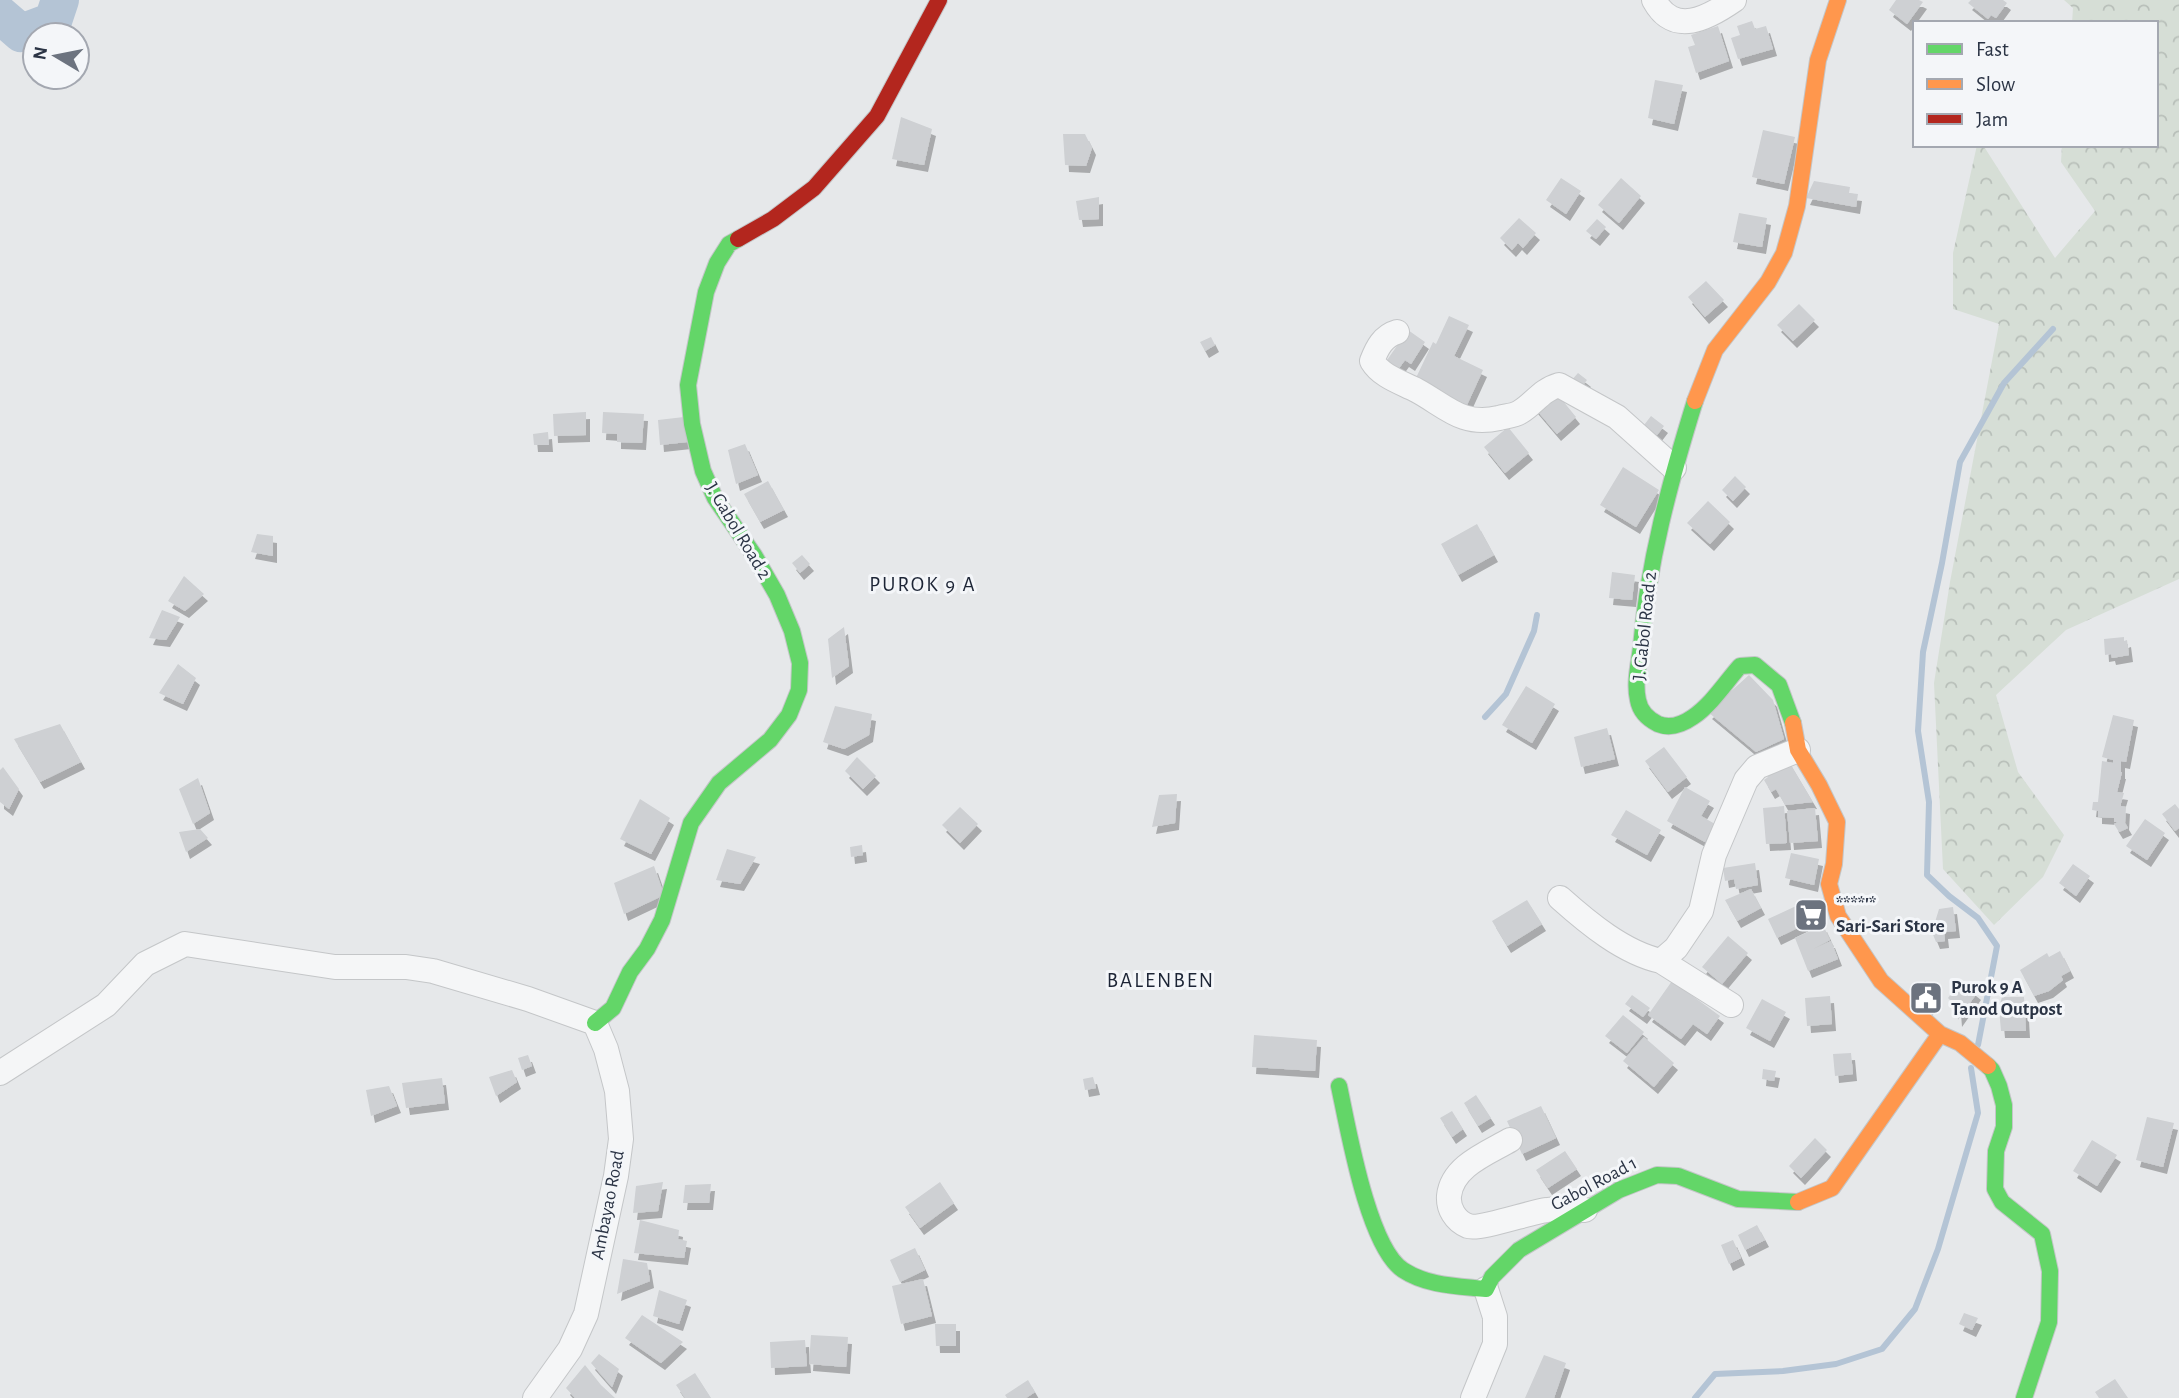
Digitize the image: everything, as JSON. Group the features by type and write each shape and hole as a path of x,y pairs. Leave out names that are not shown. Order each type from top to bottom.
{"street":[{"name":"J. Gabol Road 2","path":"595,1023 613,1009 630,972 648,949 674,885 691,823 719,783 770,740 789,715 799,690 800,663 792,631 777,595 754,555 715,498 703,471 692,424 688,385 706,292 717,263 729,244 773,219 814,188 877,116 939,0"},
{"path":"1654,0 1660,11 1673,19 1688,23 1734,0"},
{"name":"J. Gabol Road 2","path":"1838,0 1819,59 1797,199 1784,255 1767,284 1727,329 1707,364 1674,468 1648,579 1638,702 1644,713 1657,724 1672,727 1686,722 1706,706 1740,666 1755,665 1771,676 1783,691 1798,750 1837,822 1834,864 1829,884 1838,916 1881,981 1940,1034 1960,1044 1992,1070 2000,1086 2004,1105 2004,1127 1995,1161 1995,1189 2002,1202 2042,1234 2050,1271 2049,1322 2024,1398"},
{"path":"1397,332 1389,334 1378,347 1372,361 1378,371 1420,392 1442,408 1470,420 1490,420 1519,413 1549,388 1559,385 1616,416 1674,468"},
{"path":"1661,961 1676,948 1701,911 1714,855 1746,780 1757,767 1798,750"},
{"path":"1560,898 1621,944 1661,961 1731,1006"},
{"path":"0,1073 106,1005 145,964 185,944 335,967 406,967 433,971 528,999 595,1023"},
{"name":"Ambayao Road","path":"535,1398 570,1349 586,1314 616,1176 621,1139 617,1091 606,1049 595,1023"},
{"name":"Gabol Road 1","path":"1486,1289 1492,1277 1519,1250 1619,1190 1657,1175 1678,1176 1738,1199 1796,1203 1832,1188 1940,1034"},
{"path":"1339,1086 1349,1138 1370,1208 1384,1245 1394,1262 1429,1282 1486,1289 1495,1317 1495,1344 1473,1398"},
{"path":"1510,1140 1467,1165 1453,1182 1449,1190 1448,1205 1457,1219 1469,1226 1483,1226 1544,1210 1585,1210"}],"green space":[{"path":"2064,0 2179,0 2179,579 2066,630 1996,695 2018,772 2064,835 2043,877 1994,925 1943,869 1934,683 1950,582 1999,324 1953,309 1953,253 1977,147 1984,147 2055,258 2095,211 2061,162 2062,147 2158,147 2158,21 2072,21 2073,8"}],"building":[{"path":"1896,0 1923,2 1907,24 1889,10"},
{"path":"1971,0 2003,0 2007,3 1996,18 1991,15 1988,19 1968,3"},
{"path":"1752,21 1755,29 1766,26 1773,49 1738,59 1731,38 1740,35 1737,26"},
{"path":"1718,26 1729,61 1696,73 1688,47 1695,45 1691,35"},
{"path":"1655,80 1683,85 1674,124 1648,118"},
{"path":"901,117 932,129 924,165 892,159"},
{"path":"1763,130 1795,137 1784,184 1752,177"},
{"path":"1063,134 1085,134 1092,148 1086,166 1065,165"},
{"path":"1561,178 1581,191 1566,214 1546,200"},
{"path":"1621,178 1641,196 1619,223 1598,205"},
{"path":"1814,181 1850,187 1849,193 1858,194 1856,207 1806,198"},
{"path":"1099,197 1099,219 1079,220 1076,201"},
{"path":"1739,213 1767,218 1762,247 1733,242"},
{"path":"1519,218 1536,233 1523,248 1518,243 1512,250 1500,238"},
{"path":"1597,219 1606,227 1596,239 1586,231"},
{"path":"1706,281 1724,300 1705,317 1688,297"},
{"path":"1799,304 1815,320 1793,341 1777,325"},
{"path":"1449,316 1469,325 1454,356 1483,370 1466,407 1415,380"},
{"path":"1408,330 1425,342 1411,364 1405,360 1397,371 1385,363"},
{"path":"1211,337 1215,345 1205,351 1200,342"},
{"path":"1578,373 1587,380 1579,390 1570,382"},
{"path":"1554,390 1576,417 1557,434 1534,407"},
{"path":"586,412 586,435 554,436 553,414"},
{"path":"603,412 644,414 642,443 617,442 617,434 602,433"},
{"path":"1651,416 1664,426 1654,439 1641,429"},
{"path":"684,417 687,442 660,445 658,420"},
{"path":"1508,427 1529,453 1505,473 1484,447"},
{"path":"548,432 549,445 534,445 533,434"},
{"path":"745,444 758,475 736,484 728,450"},
{"path":"1623,467 1659,490 1636,527 1600,505"},
{"path":"1735,476 1746,487 1733,501 1722,490"},
{"path":"768,481 784,510 760,522 744,494"},
{"path":"1708,501 1730,522 1710,544 1687,523"},
{"path":"1477,524 1494,555 1458,575 1441,544"},
{"path":"257,534 273,536 273,556 251,552"},
{"path":"802,555 810,564 800,573 792,563"},
{"path":"1612,572 1635,575 1632,600 1609,598"},
{"path":"184,576 204,594 185,611 168,601"},
{"path":"162,610 180,617 166,640 149,638"},
{"path":"844,627 849,666 832,678 828,639"},
{"path":"2124,637 2129,655 2112,658 2111,654 2105,655 2104,639"},
{"path":"178,664 196,678 183,704 159,693"},
{"path":"1749,675 1773,700 1784,739 1756,752 1708,712"},
{"path":"1526,686 1555,704 1532,743 1502,725"},
{"path":"835,706 872,714 869,735 844,749 823,742"},
{"path":"2113,715 2134,720 2126,762 2121,761 2122,772 2117,792 2124,793 2121,806 2126,807 2125,823 2128,828 2119,832 2114,824 2118,822 2114,822 2114,818 2098,817 2098,811 2092,810 2093,802 2098,802 2102,761 2113,763 2113,760 2102,757"},
{"path":"60,724 81,762 40,782 14,739"},
{"path":"1607,728 1615,759 1581,767 1574,737"},
{"path":"1664,747 1687,777 1668,792 1645,761"},
{"path":"857,757 876,776 863,789 845,771"},
{"path":"1788,760 1813,802 1785,805 1776,789 1771,792 1764,780 1768,777 1766,773"},
{"path":"3,767 19,789 9,809 0,802 0,770"},
{"path":"198,778 210,813 193,824 179,789"},
{"path":"1685,787 1710,801 1701,816 1715,824 1705,842 1667,821"},
{"path":"1177,794 1175,823 1152,827 1159,795"},
{"path":"640,799 670,818 651,854 620,839"},
{"path":"2175,804 2179,809 2179,828 2175,831 2162,814"},
{"path":"1784,806 1787,843 1766,844 1763,808"},
{"path":"960,807 978,824 960,843 942,825"},
{"path":"1815,808 1818,841 1790,843 1787,811"},
{"path":"1626,810 1661,830 1647,855 1611,835"},
{"path":"2145,819 2165,833 2147,860 2126,846"},
{"path":"200,829 208,838 186,852 179,832"},
{"path":"862,845 863,855 851,857 850,847"},
{"path":"727,849 756,857 740,884 716,880"},
{"path":"1791,853 1819,859 1814,885 1785,878"},
{"path":"1755,863 1758,885 1736,889 1734,879 1725,881 1723,868"},
{"path":"2073,864 2090,876 2076,896 2059,883"},
{"path":"654,866 664,895 624,914 614,883"},
{"path":"1751,889 1761,908 1737,921 1725,900"},
{"path":"1527,900 1542,924 1507,946 1492,921"},
{"path":"1809,900 1818,918 1777,938 1768,919"},
{"path":"1953,907 1956,931 1944,932 1945,941 1936,942 1932,932 1939,909"},
{"path":"1823,925 1830,940 1813,949 1831,941 1838,959 1808,971 1795,938"},
{"path":"1728,936 1748,953 1722,984 1702,967"},
{"path":"2060,951 2070,971 2061,976 2063,980 2049,991 2034,996 2020,970 2047,953 2049,957"},
{"path":"1961,980 1977,993 1958,1020 1957,1007 1948,998"},
{"path":"1672,981 1720,1016 1707,1034 1693,1024 1681,1039 1648,1015"},
{"path":"1925,981 1938,992 1935,996 1937,998 1928,1009 1912,996"},
{"path":"1632,995 1650,1008 1643,1017 1625,1004"},
{"path":"1830,996 1832,1024 1807,1026 1805,998"},
{"path":"2002,997 2024,997 2026,1031 2001,1031 1999,1008"},
{"path":"1762,999 1786,1012 1770,1041 1746,1028"},
{"path":"1623,1015 1644,1032 1627,1053 1605,1036"},
{"path":"1254,1035 1317,1040 1315,1071 1252,1067"},
{"path":"1644,1037 1674,1063 1654,1087 1623,1061"},
{"path":"1851,1053 1853,1074 1835,1076 1833,1054"},
{"path":"528,1055 532,1066 522,1070 518,1058"},
{"path":"1763,1069 1776,1071 1774,1081 1762,1079"},
{"path":"512,1070 517,1082 496,1096 489,1077"},
{"path":"1093,1077 1096,1088 1085,1090 1083,1079"},
{"path":"442,1078 445,1103 406,1108 402,1083"},
{"path":"389,1086 397,1106 371,1116 366,1090"},
{"path":"1476,1095 1491,1118 1478,1126 1464,1103"},
{"path":"1541,1106 1556,1138 1522,1154 1507,1121"},
{"path":"1452,1111 1463,1129 1452,1137 1440,1118"},
{"path":"2147,1117 2174,1123 2163,1167 2136,1160"},
{"path":"1815,1138 1827,1150 1801,1178 1789,1166"},
{"path":"2092,1140 2117,1155 2097,1186 2073,1171"},
{"path":"1565,1151 1577,1169 1548,1188 1536,1170"},
{"path":"663,1182 658,1211 633,1213 636,1186"},
{"path":"940,1182 954,1203 920,1228 905,1207"},
{"path":"711,1184 709,1203 683,1203 685,1185"},
{"path":"640,1220 679,1230 678,1239 687,1241 684,1258 634,1253"},
{"path":"1757,1225 1765,1240 1745,1250 1738,1235"},
{"path":"1733,1240 1741,1258 1729,1264 1721,1245"},
{"path":"915,1248 925,1270 900,1282 890,1260"},
{"path":"623,1259 647,1263 650,1281 617,1294"},
{"path":"923,1279 932,1316 901,1324 892,1286"},
{"path":"659,1290 687,1300 679,1324 653,1316"},
{"path":"1964,1313 1978,1318 1972,1330 1959,1324"},
{"path":"642,1315 683,1342 661,1363 625,1338"},
{"path":"935,1324 956,1324 956,1346 936,1346"},
{"path":"811,1335 848,1337 846,1367 809,1364"},
{"path":"805,1340 807,1366 771,1368 770,1342"},
{"path":"599,1354 619,1369 612,1387 591,1363"},
{"path":"1544,1355 1566,1363 1554,1398 1525,1398"},
{"path":"585,1365 615,1398 575,1398 566,1388"},
{"path":"695,1373 711,1398 685,1398 676,1385"},
{"path":"2115,1379 2128,1398 2099,1398 2095,1392"},
{"path":"1028,1380 1035,1392 1026,1398 1007,1398 1005,1395"}],"waterway":[{"path":"0,15 21,33 53,21 60,0"},
{"path":"1978,1045 1997,946 1978,918 1927,875 1929,802 1918,731 1923,652 1960,462 2004,383 2053,329"},
{"path":"1485,717 1506,694 1534,631 1537,615"},
{"path":"1695,1398 1715,1374 1783,1371 1836,1364 1882,1349 1915,1309 1938,1249 1978,1113 1971,1068"}],"traffic: fast":[{"path":"595,1023 613,1008 630,972 647,949 662,920 691,823 719,783 770,740 789,715 799,690 800,663 792,631 777,595 754,555 715,498 703,471 692,424 688,385 706,292 717,263 729,244 738,239"},
{"path":"1695,401 1669,492 1649,584 1637,674 1639,704 1645,714 1658,724 1681,724 1706,706 1740,666 1755,665 1779,685 1793,723"},
{"path":"1988,1066 1999,1086 2004,1105 2004,1127 1996,1151 1995,1189 2002,1202 2042,1234 2050,1271 2049,1322 2024,1398"},
{"path":"1339,1086 1361,1185 1380,1237 1391,1257 1403,1270 1432,1282 1486,1289 1492,1277 1519,1250 1619,1190 1657,1175 1678,1176 1738,1199 1798,1202"}],"traffic: slow":[{"path":"1695,401 1715,350 1768,282 1784,253 1797,206 1818,60 1838,0"},
{"path":"1793,723 1798,750 1837,822 1834,864 1829,884 1838,916 1881,981 1940,1034 1960,1043 1988,1066"},
{"path":"1798,1202 1832,1188 1940,1034"}],"traffic: jam":[{"path":"738,239 773,219 814,188 877,116 939,0"}],"place":[{"name":"****'* Sari-Sari Store","path":"1811,915"},
{"name":"Purok 9 A Tanod Outpost","path":"1926,998"}],"district":[{"name":"PUROK 9 A","path":"923,584"},
{"name":"BALENBEN","path":"1161,980"}]}
